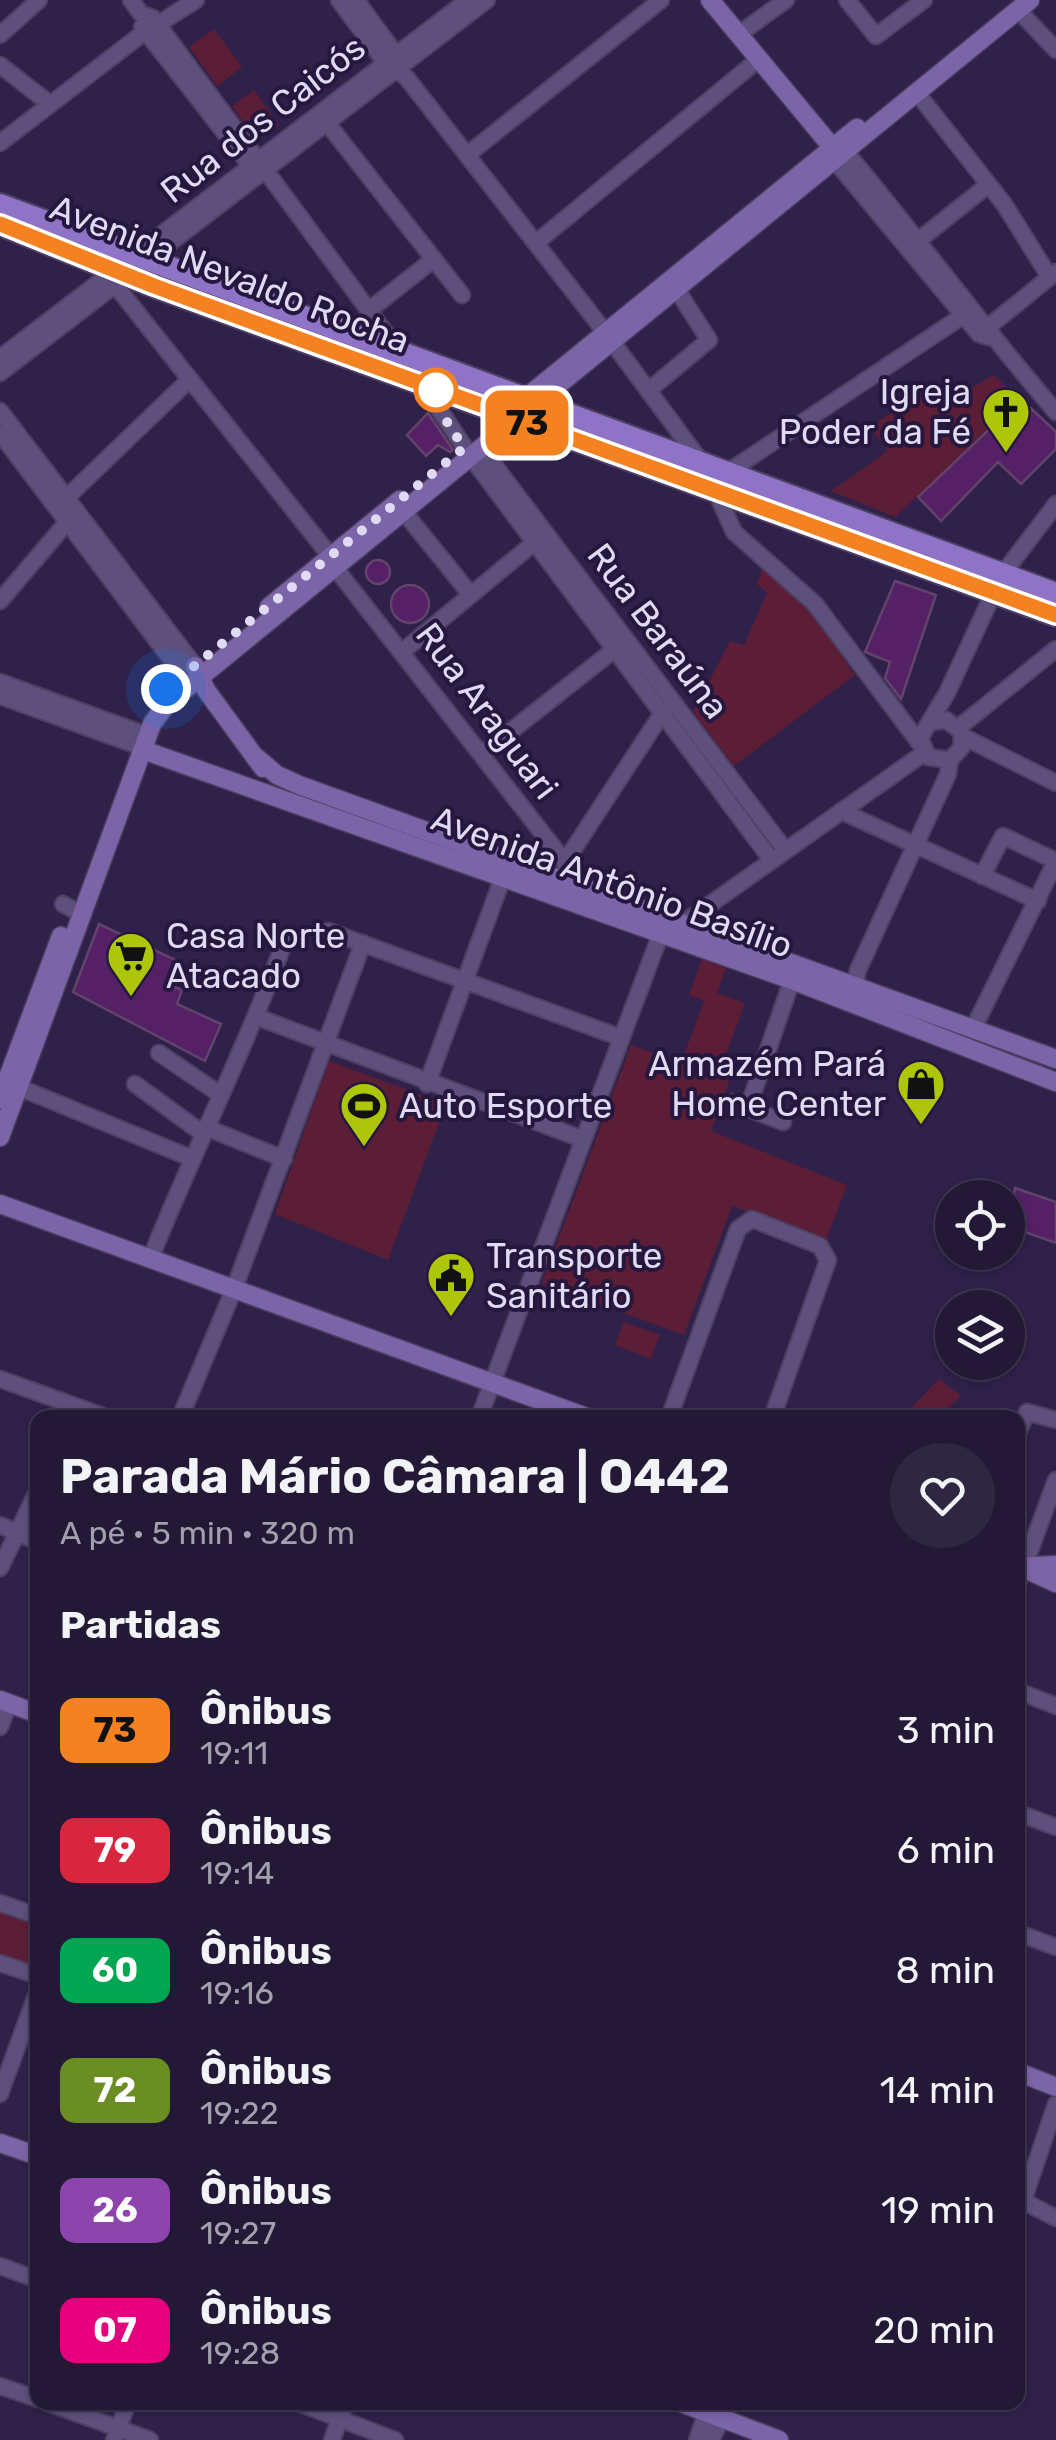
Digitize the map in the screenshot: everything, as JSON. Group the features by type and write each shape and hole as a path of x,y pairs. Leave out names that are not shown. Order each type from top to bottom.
{"highway":[{"name":"Avenida Nevaldo Rocha","path":"0,206 129,273 400,354 520,410"},
{"name":"Avenida Nevaldo Rocha","path":"0,224 423,385 520,410 715,478 998,584 1056,615"},
{"name":"Avenida Nevaldo Rocha","path":"998,584 1056,594"}],"main road":[{"path":"710,0 838,154"},
{"path":"334,563 404,512 520,410 917,93 1020,3"},
{"path":"609,337 677,290 1020,3"},
{"path":"0,1099 138,742 195,677 473,451"},
{"path":"195,677 257,758 282,799"},
{"name":"Avenida Antônio Basílio","path":"138,742 282,799 504,877 683,923 1056,1082"},
{"name":"Avenida Antônio Basílio","path":"257,758 277,775 298,785 568,891 664,934 792,980 974,1027 1056,1059"},
{"path":"0,1137 72,910"},
{"path":"0,1204 151,1257 242,1296 566,1410"},
{"path":"1025,1572 1056,1565"},
{"path":"1025,1575 1056,1583"},
{"path":"4,1702 30,1711"},
{"path":"1025,2075 1056,2086"},
{"path":"0,2142 30,2153"},
{"path":"719,2410 778,2440"}],"street":[{"path":"0,36 39,0"},
{"path":"0,143 145,22 178,0"},
{"path":"145,22 196,0"},
{"path":"340,0 537,242 715,478 734,532 815,604 922,749 939,762 950,760"},
{"path":"356,0 396,65"},
{"name":"Rua dos Caicós","path":"256,166 327,122 468,0"},
{"name":"Rua dos Caicós","path":"0,374 256,166 487,0"},
{"path":"467,155 661,0"},
{"path":"738,34 786,0"},
{"path":"847,0 872,32 881,36 924,0"},
{"path":"1020,3 1056,50"},
{"path":"145,22 400,354"},
{"path":"537,242 759,60"},
{"path":"0,65 50,104"},
{"path":"917,93 1052,274 986,334"},
{"path":"327,122 462,296"},
{"path":"838,154 919,240 986,334 1056,412"},
{"path":"838,154 964,315 986,334"},
{"path":"919,240 988,185"},
{"path":"368,311 434,259"},
{"path":"128,303 129,273"},
{"name":"Rua dos Caicós","path":"0,358 129,273"},
{"name":"Rua Araguari","path":"129,273 128,303 565,862 568,891"},
{"path":"649,390 709,340 677,290"},
{"path":"715,478 964,315"},
{"path":"62,502 189,380"},
{"name":"Rua Baraúna","path":"423,385 778,855"},
{"path":"0,410 4,435 62,502 195,677"},
{"name":"Rua Baraúna","path":"473,451 535,542 582,593 615,649 778,855"},
{"path":"922,749 922,731 932,722 998,584 1056,504"},
{"path":"404,512 471,595"},
{"path":"0,600 72,516"},
{"path":"403,651 535,542"},
{"path":"482,754 615,649"},
{"path":"853,994 950,760 959,752 960,732 1056,650"},
{"name":"Avenida Antônio Basílio","path":"0,682 138,742"},
{"name":"Avenida Antônio Basílio","path":"0,696 138,742"},
{"path":"565,862 664,712"},
{"path":"932,722 946,720 960,732 1056,783"},
{"path":"482,1410 652,949 664,934 841,811 922,749"},
{"path":"841,811 1038,901"},
{"path":"974,1027 1056,861 1012,838 1000,838 982,876"},
{"path":"427,1084 504,877"},
{"path":"328,931 619,1037"},
{"path":"151,1257 191,1158 257,1017 284,940"},
{"path":"184,1410 242,1296 322,1044 363,943"},
{"path":"748,1108 792,980"},
{"path":"257,1017 582,1139"},
{"path":"159,1052 221,1095"},
{"path":"135,1084 204,1130 284,1159"},
{"path":"18,1087 191,1158"},
{"path":"731,1102 783,1122"},
{"path":"672,1410 740,1224 760,1220 820,1246 828,1265 775,1410"},
{"path":"0,1379 86,1410"},
{"path":"1025,1417 1027,1412 1056,1420"},
{"path":"1025,1558 1056,1480"},
{"path":"0,1568 8,1529 30,1500"},
{"path":"1025,1694 1056,1706"},
{"path":"0,1727 4,1702"},
{"path":"1025,1816 1056,1828"},
{"path":"0,1903 30,1913"},
{"path":"1025,1935 1056,1947"},
{"path":"0,1963 30,1973"},
{"path":"0,2094 30,2012"},
{"path":"1025,2201 1056,2104"},
{"path":"1025,2204 1056,2218"},
{"path":"0,2266 30,2277"},
{"path":"0,2386 30,2397"},
{"path":"64,2410 116,2434 150,2440"},
{"path":"116,2434 125,2410"},
{"path":"316,2410 396,2440"},
{"path":"332,2440 343,2410"},
{"path":"697,2440 716,2410"},
{"path":"712,2440 717,2410"}],"shaded area":[{"path":"214,29 242,67 217,86 189,47"},
{"path":"254,90 279,125 257,141 232,106"},
{"path":"993,375 1021,399 895,517 831,491 888,451 870,427 934,384 949,402"},
{"path":"763,567 807,606 855,675 734,766 693,712 730,641 744,645 767,593 757,584"},
{"path":"702,959 726,968 717,993 745,1003 722,1066 733,1071 711,1131 847,1185 826,1240 732,1206 684,1335 542,1283 631,1045 681,1063 704,1001 689,995"},
{"name":"Auto Esporte","path":"329,1061 446,1104 388,1260 275,1214"},
{"path":"623,1322 660,1335 651,1359 615,1345"},
{"path":"938,1380 961,1396 946,1410 911,1410"},
{"path":"0,1906 30,1917 30,1966 0,1955"}],"building":[{"name":"Igreja Poder da Fé","path":"1021,399 1056,432 1056,449 1021,484 998,462 941,521 918,497"},
{"path":"428,413 453,450 450,452 438,445 426,456 407,435"},
{"path":"378,560 387,563 387,581 378,584 369,581 366,572 369,563"},
{"path":"895,581 936,595 901,699 885,678 890,662 865,652"},
{"path":"410,585 423,591 429,604 423,617 410,623 397,617 391,604 397,591"},
{"name":"Casa Norte Atacado","path":"99,924 182,963 172,986 182,990 177,1004 221,1024 205,1061 73,992"},
{"path":"1025,1191 1056,1202 1056,1243 1025,1232"}],"bus line":[{"name":"73","path":"0,224 154,286 1056,615"}],"place":[{"name":"Igreja Poder da Fé","path":"1006,454"},
{"name":"Casa Norte Atacado","path":"131,998"},
{"name":"Armazém Pará Home Center","path":"921,1126"},
{"name":"Auto Esporte","path":"364,1148"},
{"name":"Transporte Sanitário","path":"451,1318"}],"route":[{"path":"166,689 464,448 423,385 436,390"}]}
